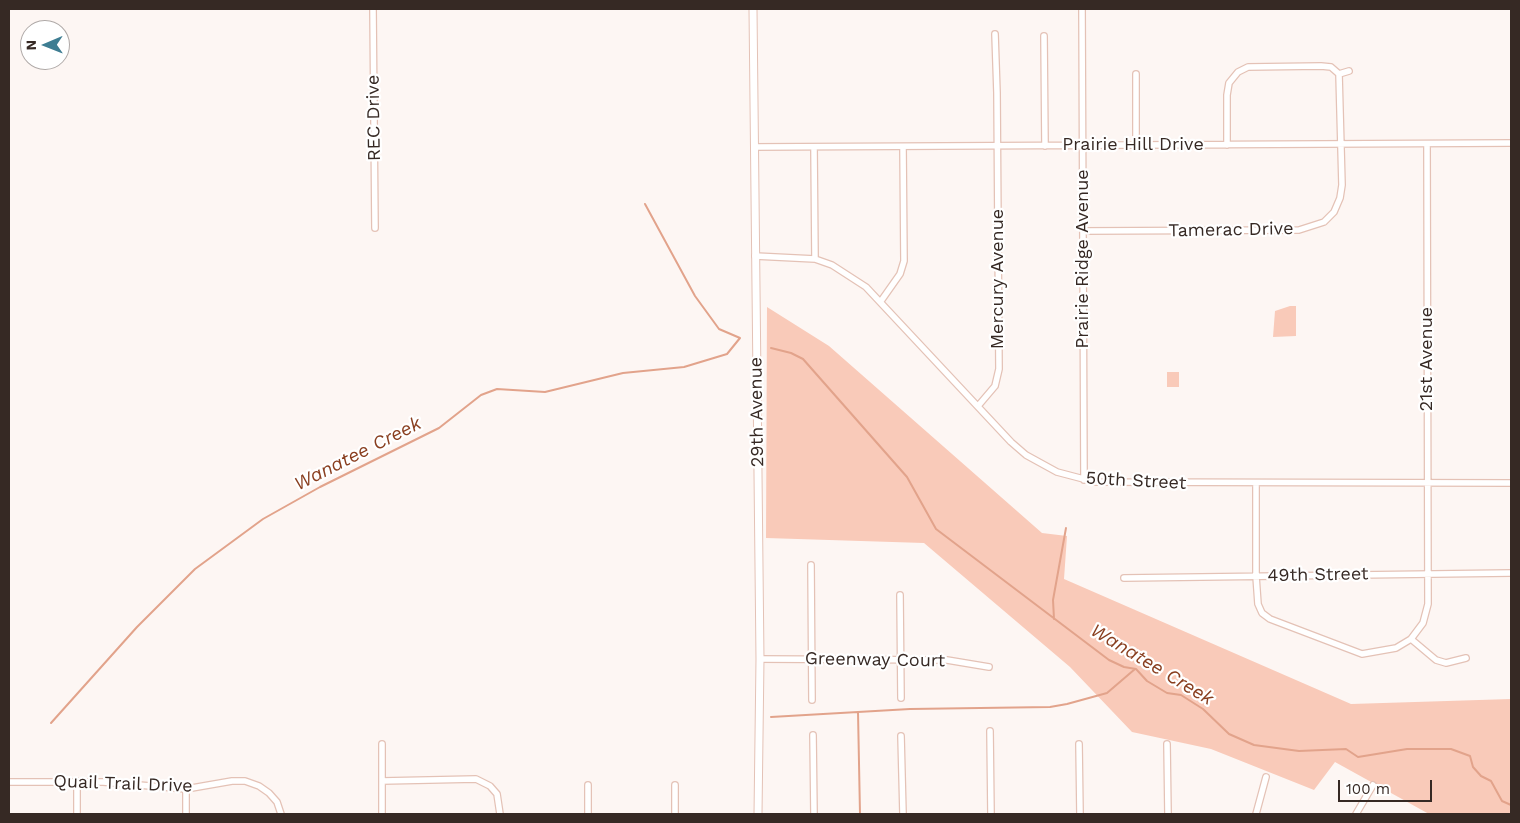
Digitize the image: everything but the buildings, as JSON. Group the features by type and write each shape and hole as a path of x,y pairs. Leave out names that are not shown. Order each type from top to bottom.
{"street":[{"name":"REC Drive","path":"373,9 375,228"},
{"name":"29th Avenue","path":"753,9 760,659 758,814"},
{"name":"Prairie Ridge Avenue","path":"1082,9 1084,480"},
{"name":"Mercury Avenue","path":"978,406 995,386 999,369 998,146 995,34"},
{"path":"1044,36 1044,146"},
{"path":"1227,145 1228,89 1229,83 1238,72 1248,67 1321,66 1331,68 1339,74 1349,71"},
{"path":"1136,74 1136,145"},
{"name":"Tamerac Drive","path":"1084,232 1299,230 1312,228 1324,222 1334,212 1340,198 1339,74"},
{"name":"21st Avenue","path":"1411,639 1423,622 1428,604 1427,144"},
{"name":"Prairie Hill Drive","path":"754,147 1511,144"},
{"path":"881,301 900,274 904,261 903,146"},
{"path":"814,147 814,259"},
{"name":"50th Street","path":"756,256 814,259 832,265 866,287 1026,455 1057,472 1084,480 1256,484 1511,483"},
{"path":"1256,484 1256,576 1258,604 1262,613 1270,619 1362,654 1396,648 1411,639 1436,660 1446,663 1466,658"},
{"path":"811,565 812,700"},
{"name":"49th Street","path":"1124,578 1511,573"},
{"path":"900,594 901,698"},
{"name":"Greenway Court","path":"760,659 901,658 947,660 989,667"},
{"path":"990,731 991,814"},
{"path":"813,735 814,814"},
{"path":"901,736 903,814"},
{"path":"382,744 382,814"},
{"path":"1079,744 1080,814"},
{"path":"1167,744 1168,814"},
{"path":"1256,814 1266,778"},
{"path":"382,781 476,779 490,786 497,794 500,814"},
{"path":"77,781 77,814"},
{"name":"Quail Trail Drive","path":"9,782 77,781 186,789 232,781 252,783 269,793 277,802 281,814"},
{"path":"588,785 588,814"},
{"path":"675,814 676,785"},
{"path":"1356,814 1373,785"},
{"path":"186,789 186,814"}],"shaded area":[{"path":"1296,306 1296,336 1273,337 1275,311"},
{"path":"767,307 829,346 1042,533 1067,536 1064,579 1351,704 1511,699 1511,814 1429,814 1335,762 1314,790 1211,749 1132,732 1070,667 924,543 766,538"},
{"path":"1167,372 1179,372 1179,387 1167,387"}],"waterway":[{"name":"Wanatee Creek","path":"51,723 137,627 195,569 263,519 320,487 439,428 481,395 497,389 545,392 623,373 684,367 727,354 740,338 719,329 695,296 645,204"},
{"name":"Wanatee Creek","path":"771,348 791,353 803,359 907,477 936,529 1109,660 1124,667 1136,669 1147,681 1167,693 1181,695 1203,709 1229,734 1254,745 1299,751 1346,749 1358,757 1407,749 1451,749 1470,756 1473,767 1481,776 1491,781 1502,801 1511,805"},
{"path":"1054,619 1053,600 1066,528"},
{"path":"771,717 910,709 1050,707 1107,693 1135,669"},
{"path":"858,712 860,814"}]}
